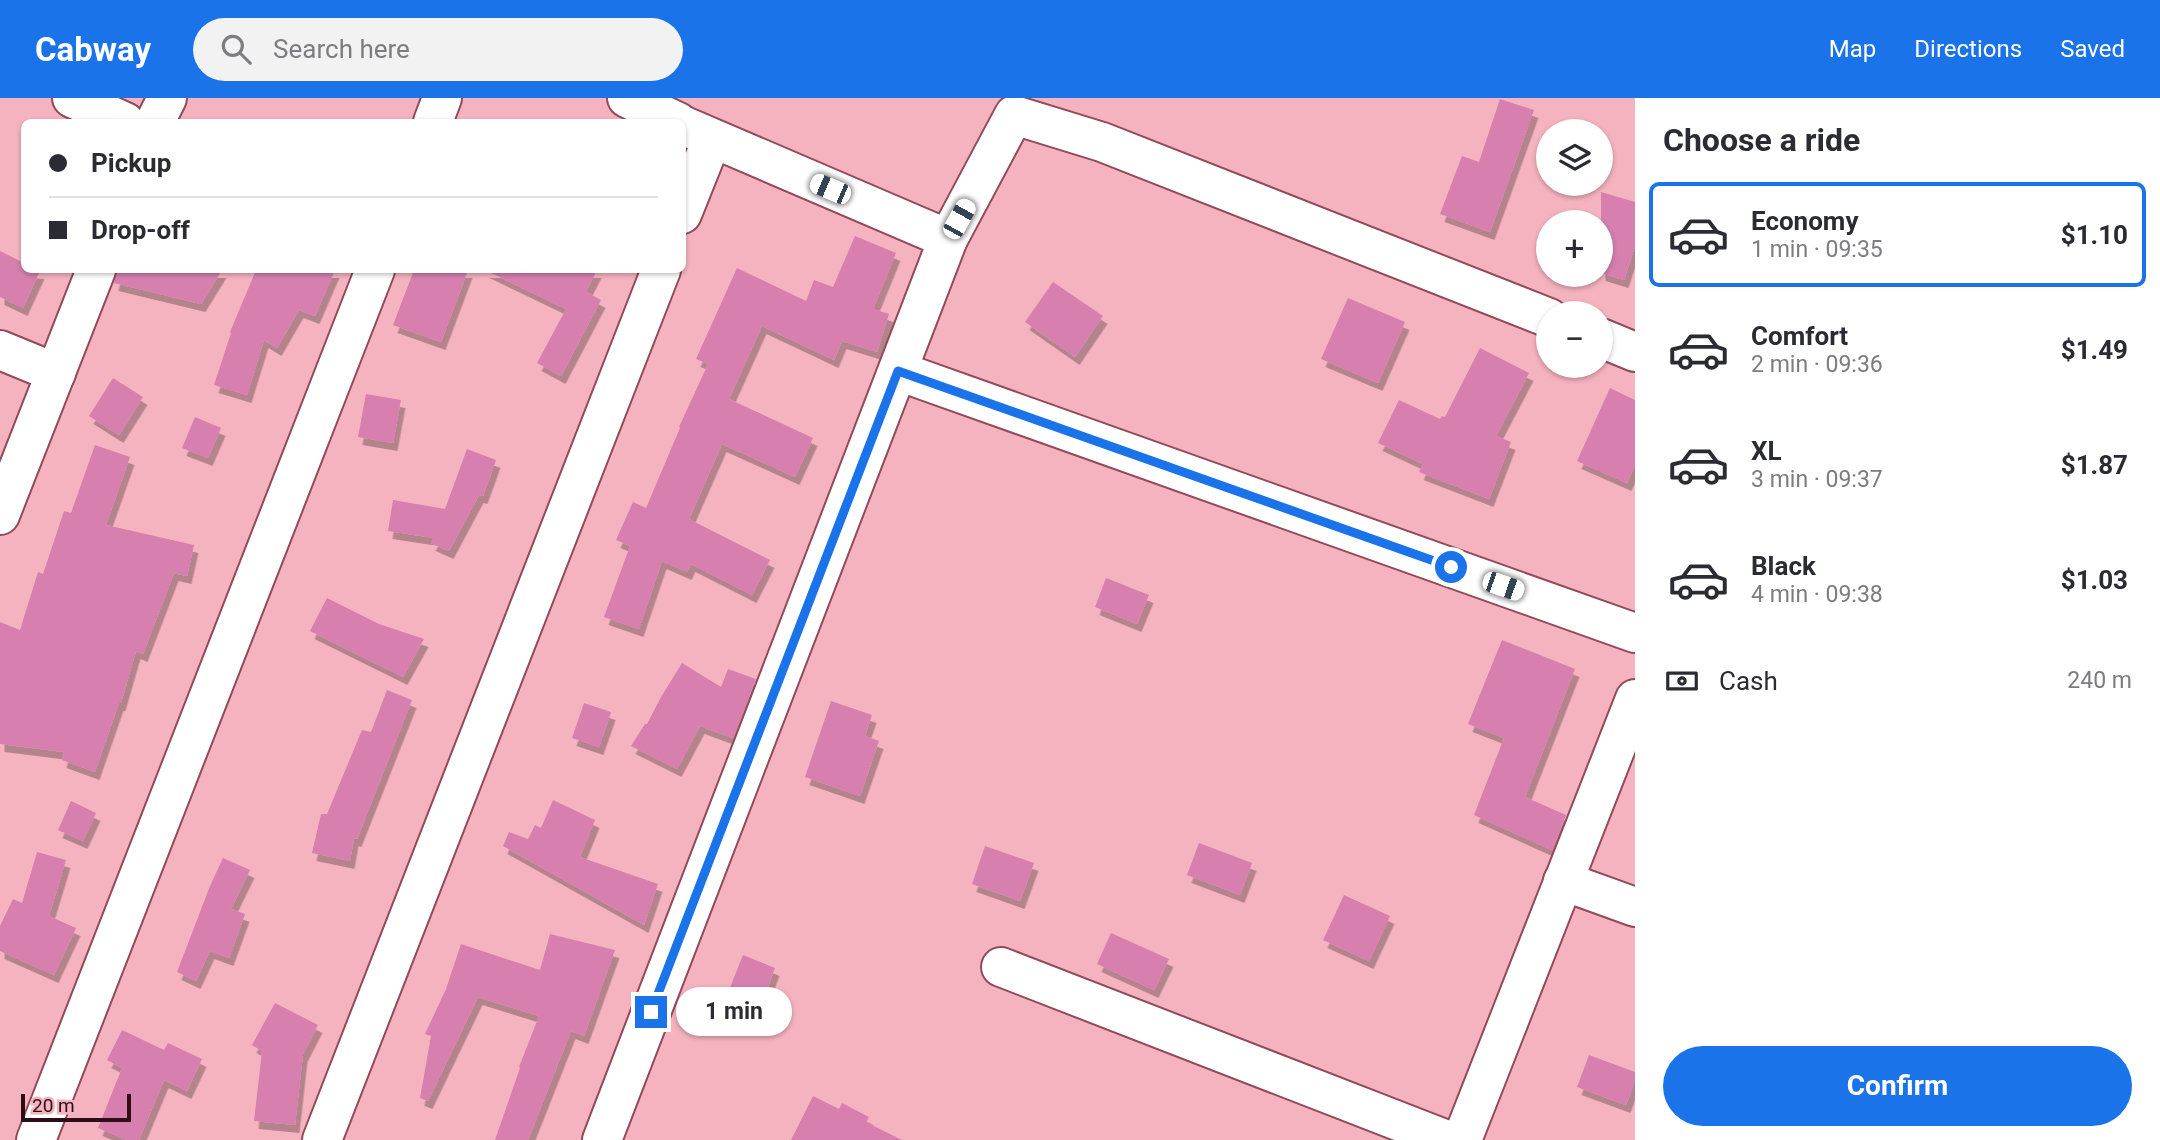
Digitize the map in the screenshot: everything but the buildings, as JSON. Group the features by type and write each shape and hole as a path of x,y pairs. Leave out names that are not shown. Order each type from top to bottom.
{"street":[{"path":"72,98 118,119"},
{"path":"156,119 167,98"},
{"path":"434,119 442,98"},
{"path":"627,98 670,119"},
{"path":"602,1140 948,239 1018,107 1536,313"},
{"path":"686,176 691,129 948,239"},
{"path":"0,515 95,273"},
{"path":"36,1140 375,273"},
{"path":"322,1140 660,273"},
{"path":"1613,343 1635,352"},
{"path":"0,350 55,373"},
{"path":"898,371 1635,633"},
{"path":"1462,1140 1635,699"},
{"path":"1563,881 1635,907"},
{"path":"1001,967 1447,1140"}],"route":[{"path":"651,1012 898,371 1451,567"}]}
